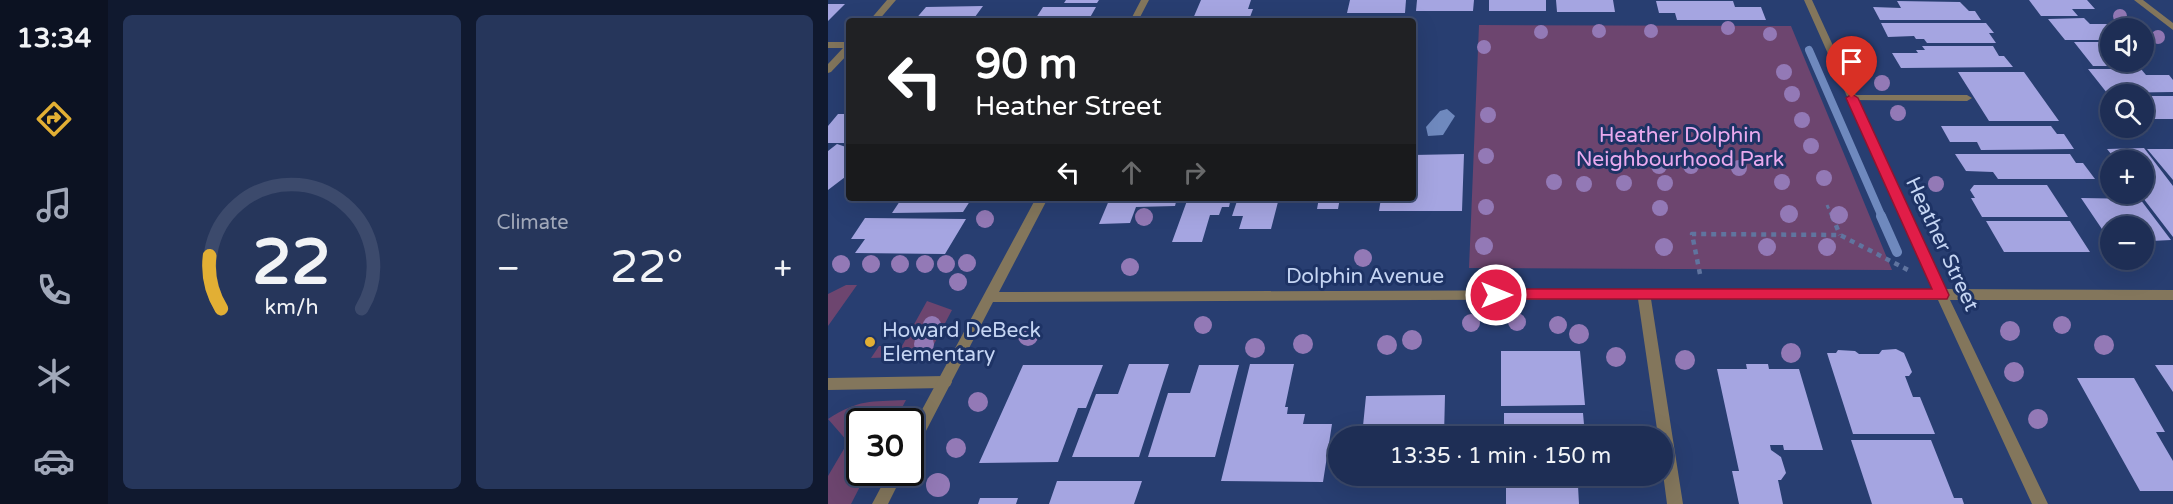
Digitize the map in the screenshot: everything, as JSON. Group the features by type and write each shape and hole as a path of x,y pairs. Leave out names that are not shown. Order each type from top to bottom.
{"street":[{"path":"876,18 892,0"},
{"path":"1136,18 1145,0"},
{"name":"Heather Street","path":"1808,0 2040,504"},
{"path":"2138,0 2173,27"},
{"path":"828,45 846,46"},
{"path":"828,70 846,49"},
{"path":"1852,98 1967,98"},
{"path":"924,421 1040,201"},
{"path":"1644,294 1675,504"},
{"name":"Dolphin Avenue","path":"990,297 1644,294 1704,296 2173,295"},
{"path":"828,384 945,382"},
{"path":"880,504 890,486"}],"path":[{"path":"1827,205 1840,235"},
{"path":"1704,296 1692,234 1840,235 1914,273"}],"green space":[{"name":"Heather Dolphin Neighbourhood Park","path":"1479,25 1791,26 1892,270 1469,268"},
{"path":"846,285 857,285 828,326 828,294"},
{"path":"927,301 952,310 931,350 899,357 871,358 879,346 902,346"},
{"path":"906,400 902,408 848,408 874,402"},
{"path":"846,409 846,440 828,419"},
{"path":"846,445 846,486 860,486 851,504 828,504 828,476"}],"water":[{"path":"1447,109 1455,116 1443,135 1428,136 1426,127 1440,111"}],"building":[{"path":"1066,0 1099,0 1097,3 1064,3"},
{"path":"1201,0 1251,0 1248,9 1253,9 1250,17 1193,18"},
{"path":"1350,0 1406,0 1405,13 1347,13"},
{"path":"1417,0 1474,0 1473,11 1416,11"},
{"path":"1489,0 1546,0 1546,11 1489,11"},
{"path":"1556,0 1613,0 1615,12 1557,12"},
{"path":"2029,0 2087,0 2095,9 2072,9 2078,16 2041,16"},
{"path":"1656,1 1733,1 1735,7 1761,7 1766,20 1677,20 1675,13 1659,13"},
{"path":"1897,1 1960,2 1969,11 1975,11 1981,20 1880,20 1873,7 1901,8"},
{"path":"828,4 845,4 828,21"},
{"path":"983,6 974,18 917,18 926,7"},
{"path":"1043,7 1096,7 1090,18 1036,18"},
{"path":"2084,18 2090,24 2100,24 2100,40 2065,40 2048,19"},
{"path":"1881,23 1986,23 1994,33 1989,33 1996,43 1927,43 1924,39 1916,39 1914,36 1888,37"},
{"path":"2074,42 2100,42 2100,66 2093,66"},
{"path":"1922,46 1993,46 1999,56 2004,56 2013,67 1901,68 1892,53 1918,53 1916,50 1925,50"},
{"path":"2088,69 2100,69 2100,72 2144,72 2146,75 2169,75 2173,80 2173,92 2154,92 2154,84 2100,84"},
{"path":"1958,72 2024,72 2059,121 1989,121"},
{"path":"2154,96 2173,96 2173,119 2154,119"},
{"path":"838,114 846,114 846,143 828,143 828,126"},
{"path":"1941,126 2051,126 2057,134 2064,134 2074,149 1981,150 1977,142 1950,142"},
{"path":"837,144 846,147 846,176 828,190 828,151"},
{"path":"2144,148 2146,150 2108,150"},
{"path":"2173,149 2173,180 2154,157 2154,150 2148,150"},
{"path":"1464,154 1462,211 1379,211 1381,201 1416,201 1416,155"},
{"path":"1955,154 2070,154 2076,163 2083,163 2095,179 1998,179 1993,172 1966,171"},
{"path":"2154,161 2173,186 2173,237 2148,204 2154,204"},
{"path":"1974,185 2047,185 2068,217 1982,217 1971,198 1975,198 1970,190"},
{"path":"2081,198 2100,198 2100,204 2144,204 2153,216 2100,216 2100,226"},
{"path":"900,201 970,201 963,212 892,213"},
{"path":"1109,201 1176,201 1175,206 1136,207 1130,223 1099,224"},
{"path":"1187,201 1230,201 1229,207 1222,207 1219,215 1210,215 1202,242 1172,242"},
{"path":"1237,201 1278,201 1271,229 1239,229 1243,216 1232,216"},
{"path":"1318,201 1339,201 1338,209 1317,209"},
{"path":"865,218 966,219 945,254 855,253 865,239 851,239"},
{"path":"2154,218 2171,240 2154,241"},
{"path":"1986,221 2070,221 2090,252 2004,252"},
{"path":"1896,349 1904,353 1912,372 1909,376 1905,376 1913,397 1920,397 1935,434 1853,434 1827,353 1836,353 1838,350 1855,351 1859,354 1879,354 1882,350"},
{"path":"1501,351 1580,351 1585,405 1501,406"},
{"path":"1129,364 1169,364 1139,457 1072,457 1096,394 1118,394"},
{"path":"1250,364 1294,364 1285,407 1288,407 1287,414 1305,414 1303,424 1332,424 1328,426 1328,450 1323,482 1221,481"},
{"path":"1746,364 1768,364 1769,369 1799,369 1823,450 1784,450 1783,445 1770,445 1771,450 1781,457 1786,473 1781,480 1778,480 1783,504 1739,504 1732,471 1739,471 1717,369 1747,369"},
{"path":"1023,365 1103,365 1086,408 1078,408 1058,462 979,463"},
{"path":"1199,365 1239,365 1215,457 1148,457 1168,393 1190,393"},
{"path":"2155,365 2173,365 2173,392"},
{"path":"2077,378 2134,378 2165,432 2156,432 2173,461 2173,491 2140,491"},
{"path":"1445,395 1444,426 1363,426 1366,396"},
{"path":"1504,413 1583,413 1584,426 1504,426"},
{"path":"1851,440 1931,440 1954,498 1962,498 1964,504 1872,504"},
{"path":"1057,481 1142,481 1134,504 1049,504"},
{"path":"1506,486 1578,486 1579,504 1506,504"},
{"path":"980,498 1018,498 1016,504 978,504"}],"waterway":[{"path":"1809,50 1882,217"},
{"path":"1881,216 1897,252"}],"place":[{"name":"Howard DeBeck Elementary","path":"870,342"}],"route":[{"path":"1496,295 1942,295 1852,98"}]}
